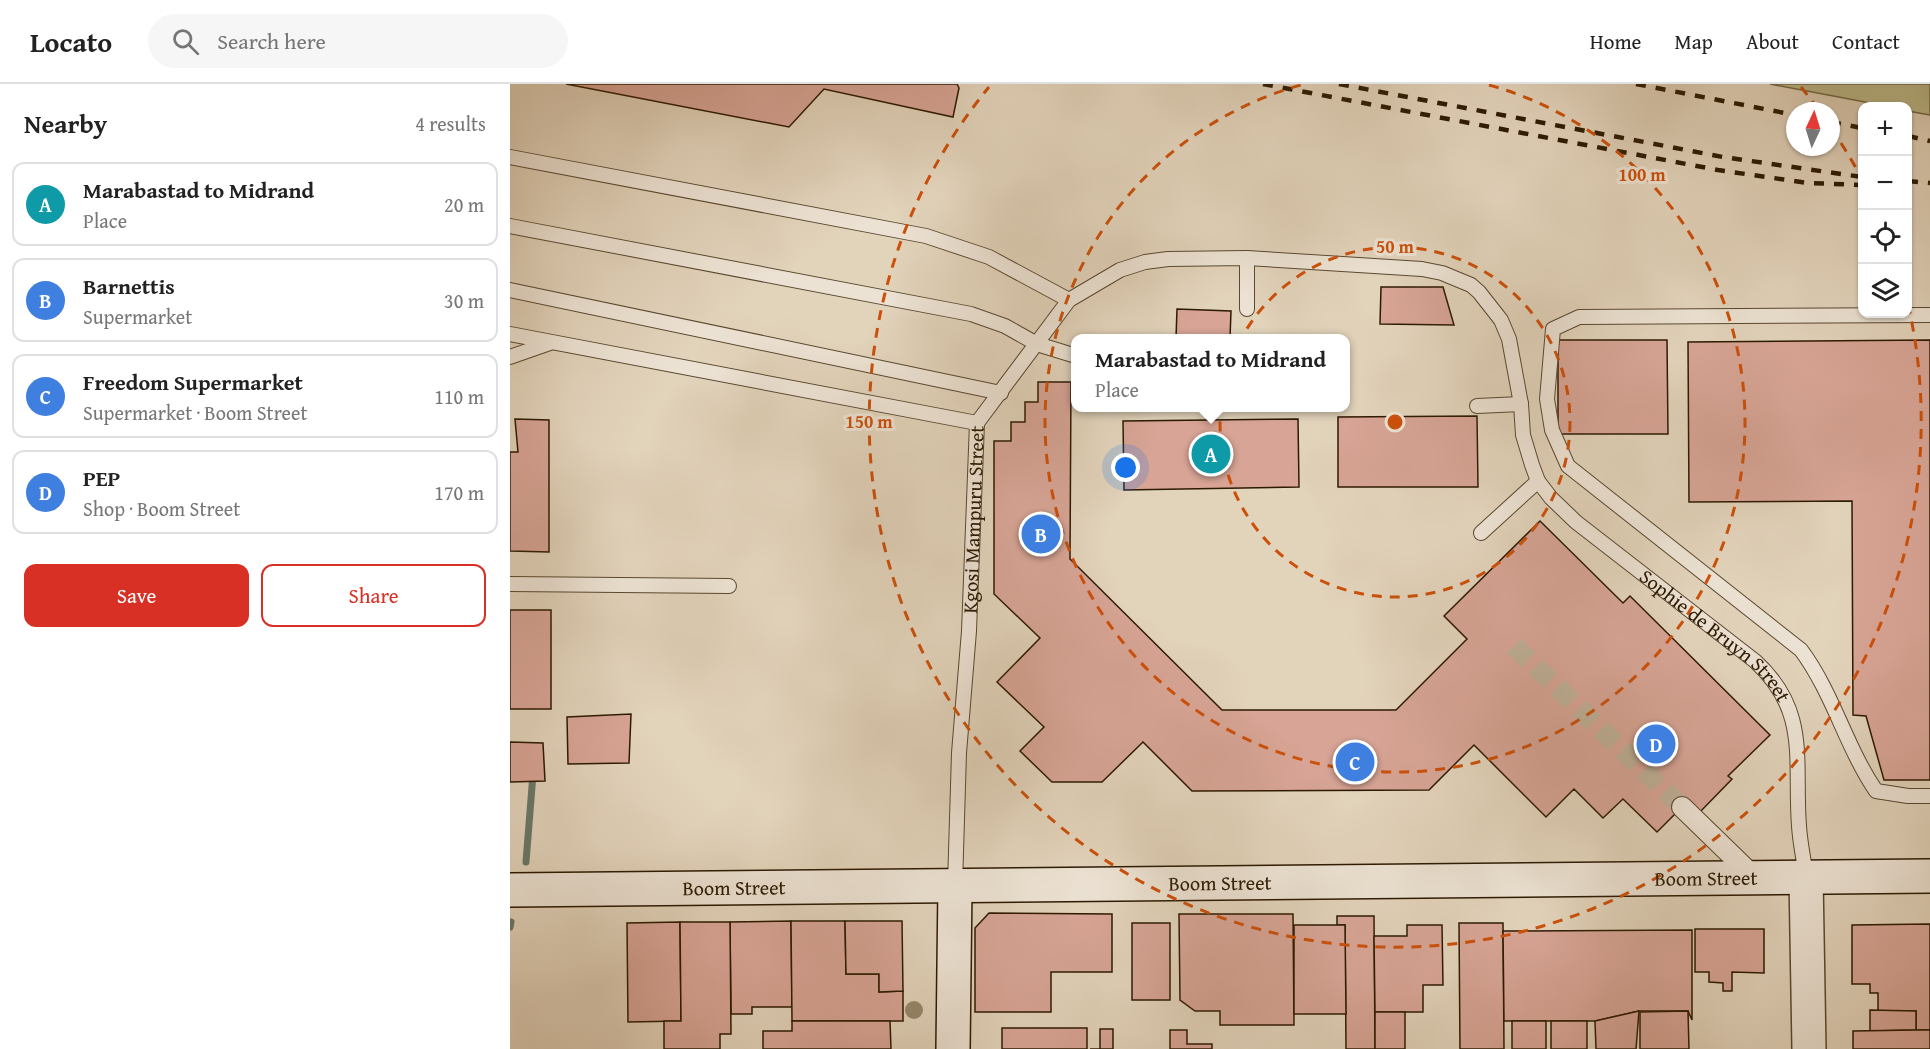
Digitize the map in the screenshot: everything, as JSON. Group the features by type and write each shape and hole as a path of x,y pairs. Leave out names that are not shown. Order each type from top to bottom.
{"main road":[{"name":"Boom Street","path":"510,890 1930,876"},
{"name":"Sophie de Bruyn Street","path":"1806,877 1809,1049"},
{"name":"Kgosi Mampuru Street","path":"953,1049 955,886"}],"street":[{"path":"1682,807 1754,878"}],"lane":[{"path":"510,157 926,236 989,257 1069,300"},
{"path":"510,226 971,314 1005,326 1037,344 1071,354"},
{"path":"977,423 1069,300 1119,270 1145,262 1168,259 1247,258 1247,309"},
{"name":"Sophie de Bruyn Street","path":"1247,258 1422,269 1442,273 1471,285 1493,310 1509,339 1521,404 1525,442 1538,481 1551,498 1576,522 1755,661 1780,690 1796,729 1799,827 1806,877"},
{"path":"510,290 1001,393"},
{"path":"1930,315 1579,317 1553,329 1548,399 1552,430 1568,466 1801,650 1820,678 1863,772 1876,791 1908,796 1930,796"},
{"name":"Kgosi Mampuru Street","path":"510,334 977,423 969,632 959,753 955,886"},
{"path":"510,357 552,342"},
{"path":"1477,406 1521,404"},
{"path":"1481,533 1538,481"},
{"path":"510,584 729,586"}],"shaded area":[{"path":"1770,84 1930,84 1930,115 1912,112 1912,102 1865,102"}],"building":[{"path":"566,84 957,84 959,88 953,117 824,89 789,127"},
{"path":"1381,287 1443,287 1454,325 1380,324"},
{"path":"1177,309 1231,311 1230,334 1176,334"},
{"path":"1558,340 1667,340 1668,434 1558,434"},
{"path":"1930,340 1930,780 1884,780 1866,716 1853,715 1852,501 1689,502 1688,342"},
{"path":"1038,382 1071,382 1070,559 1222,710 1396,710 1467,639 1444,616 1540,521 1623,603 1630,596 1770,735 1728,776 1732,779 1699,813 1683,797 1678,801 1683,806 1657,832 1623,799 1603,818 1574,789 1546,817 1474,745 1429,790 1192,791 1143,742 1102,782 1052,782 1020,751 1044,727 997,682 1040,638 994,594 994,441 1011,441 1011,422 1025,422 1025,402 1038,402"},
{"path":"1477,416 1478,487 1338,487 1338,417"},
{"path":"515,419 549,420 549,552 510,551 510,452 518,452"},
{"path":"1298,419 1299,487 1124,490 1123,421"},
{"path":"510,610 551,610 551,709 510,709"},
{"path":"631,714 629,763 568,764 567,717"},
{"path":"510,742 543,743 545,781 510,782"},
{"path":"989,913 1112,914 1112,972 1051,972 1051,1012 975,1012 975,928"},
{"path":"1179,914 1293,914 1294,1025 1220,1025 1220,1011 1195,1011 1180,1000"},
{"path":"1337,916 1374,916 1375,1049 1346,1049 1345,925 1337,925"},
{"path":"791,921 792,1007 752,1007 752,1014 731,1014 730,922"},
{"path":"791,921 845,921 846,974 879,974 879,992 903,991 903,1021 792,1021"},
{"path":"845,921 902,921 903,991 879,992 879,974 846,974"},
{"path":"680,922 681,1021 628,1022 627,923"},
{"path":"680,922 730,922 731,1034 720,1034 720,1049 664,1049 664,1021 681,1021"},
{"path":"1132,923 1170,923 1170,1000 1132,1000"},
{"path":"1459,923 1503,923 1504,1049 1460,1049"},
{"path":"1930,924 1930,1030 1916,1030 1916,1011 1878,1011 1878,993 1870,993 1870,984 1852,984 1852,925"},
{"path":"1294,925 1345,925 1346,1014 1294,1014"},
{"path":"1407,925 1442,925 1443,985 1423,985 1423,1012 1375,1012 1374,936 1407,936"},
{"path":"1695,929 1764,929 1764,973 1732,972 1732,991 1723,991 1723,983 1709,982 1709,972 1695,972"},
{"path":"1692,930 1692,1020 1688,1011 1639,1011 1595,1021 1504,1021 1503,931"},
{"path":"1870,1010 1916,1011 1916,1030 1870,1031"},
{"path":"1639,1011 1636,1049 1596,1049 1595,1021"},
{"path":"1688,1011 1689,1049 1640,1049 1640,1012"},
{"path":"1375,1012 1405,1012 1405,1049 1375,1049"},
{"path":"792,1021 890,1021 891,1049 763,1049 763,1031 792,1031"},
{"path":"1512,1021 1546,1021 1546,1049 1512,1049"},
{"path":"1551,1021 1587,1021 1587,1049 1551,1049"},
{"path":"1002,1028 1087,1028 1087,1049 1002,1049"},
{"path":"1100,1029 1113,1029 1113,1049 1100,1049"},
{"path":"1170,1030 1187,1030 1187,1044 1212,1044 1212,1049 1170,1049"},
{"path":"1930,1030 1930,1049 1853,1049 1853,1031"}],"waterway":[{"path":"526,862 533,774"},
{"path":"510,927 511,922"}],"tunnel":[{"path":"1514,646 1682,807"}],"railway":[{"path":"1263,84 1718,170 1808,183 1858,185"},
{"path":"1339,84 1723,157 1858,176"},
{"path":"1636,84 1786,113"},
{"path":"1840,124 1858,127"},
{"path":"1912,137 1930,141"},
{"path":"1912,181 1930,183"}],"place":[{"name":"Marabastad to Midrand","path":"1211,454"},
{"name":"Barnettis","path":"1041,534"},
{"name":"PEP","path":"1656,744"},
{"name":"Freedom Supermarket","path":"1355,762"}]}
